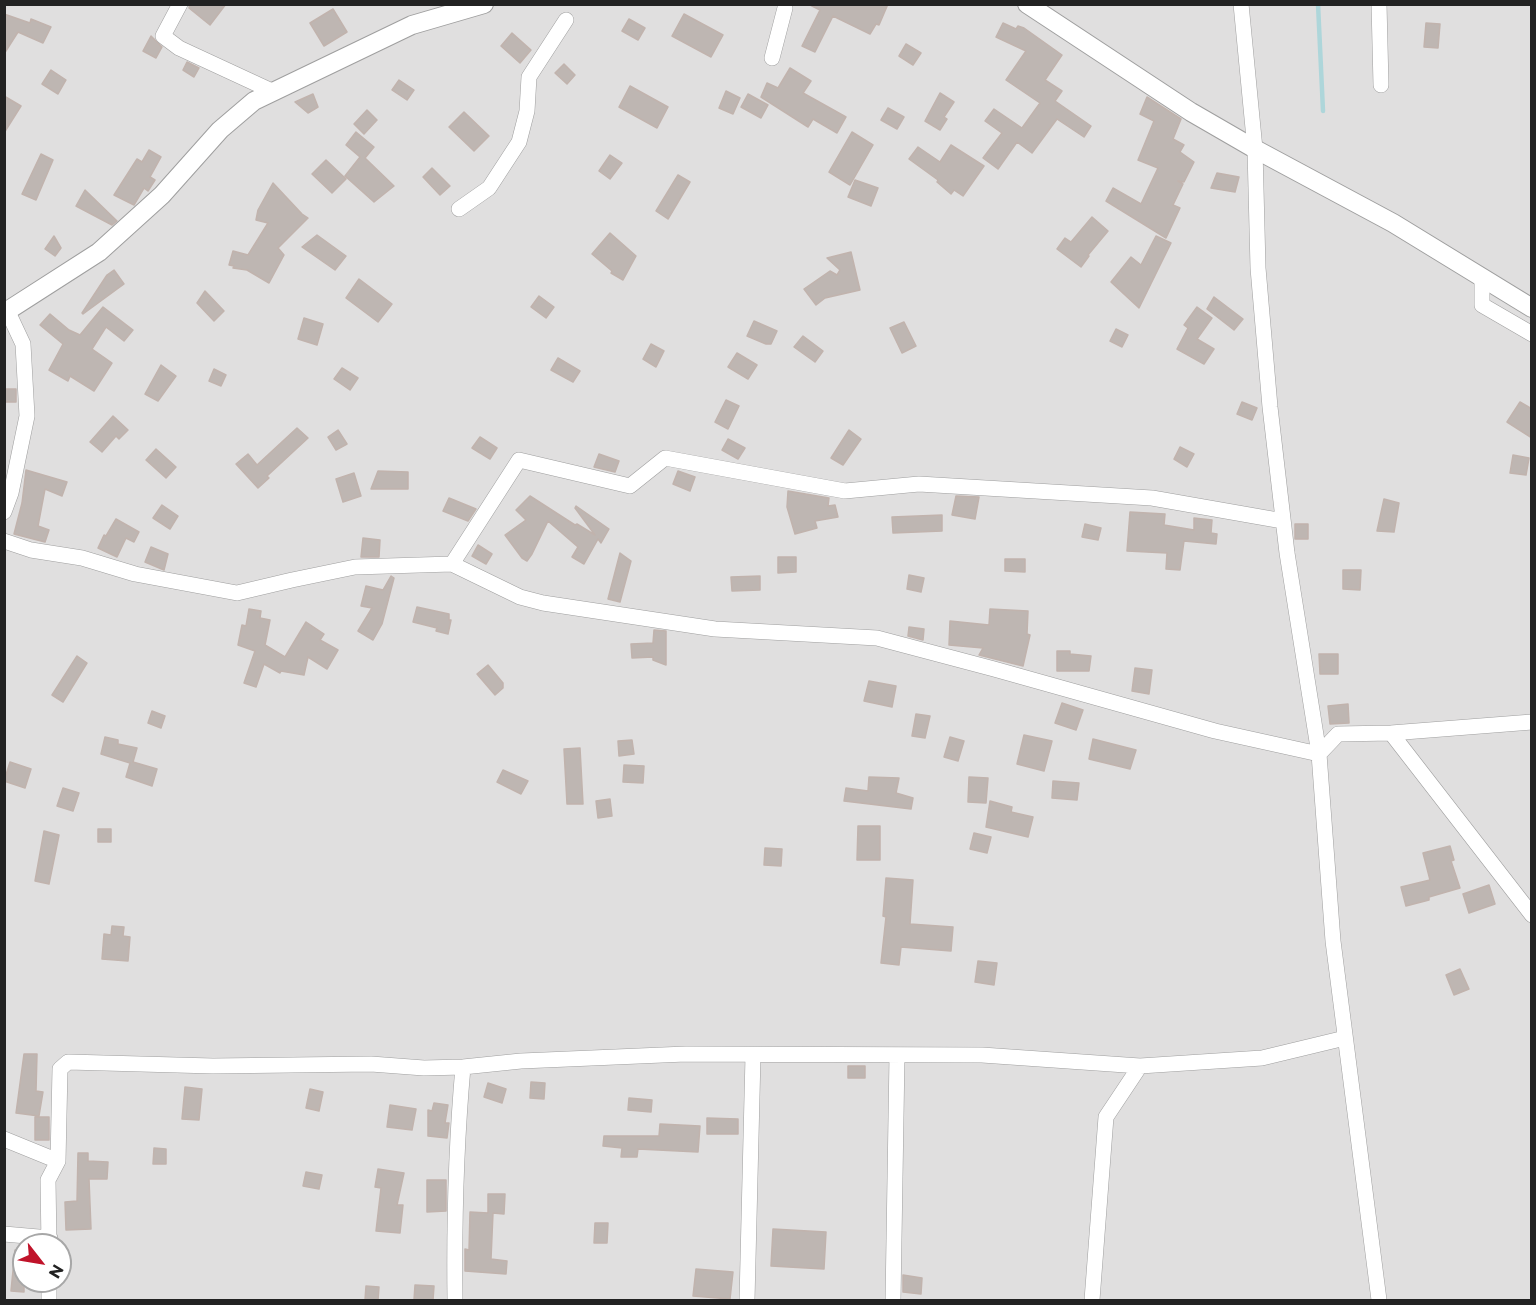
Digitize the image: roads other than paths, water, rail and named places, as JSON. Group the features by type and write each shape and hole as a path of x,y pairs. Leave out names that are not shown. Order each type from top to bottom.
{"street":[{"path":"180,4 163,36 179,48 274,92"},
{"path":"4,512 27,416 23,344 6,312 99,252 162,195 220,130 254,101 412,26 483,4"},
{"path":"1027,4 1191,112 1393,223 1532,308"},
{"path":"1241,4 1255,149 1258,268 1270,407 1283,521 1319,754 1334,941 1379,1300"},
{"path":"1379,4 1381,85"},
{"path":"772,58 785,8"},
{"path":"459,208 489,188 519,142 527,111 529,77 566,20"},
{"path":"1482,278 1482,305 1532,334"},
{"path":"452,564 519,460 630,486 665,458 845,491 919,484 1036,490 1152,498 1283,521"},
{"path":"4,541 31,550 82,558 135,574 237,593 356,567 452,564 520,597 543,603 715,629 877,638 1215,731 1319,754"},
{"path":"1319,754 1338,734 1392,733 1532,722"},
{"path":"1392,733 1532,915"},
{"path":"50,1233 48,1180 58,1161 60,1069 68,1062 213,1066 371,1064 424,1068 463,1067 520,1061 686,1054 982,1055 1140,1066 1262,1058 1345,1038"},
{"path":"747,1300 753,1056"},
{"path":"893,1300 897,1056"},
{"path":"1092,1300 1106,1117 1140,1066"},
{"path":"455,1300 456,1144 463,1067"},
{"path":"4,1140 58,1161"}],"waterway":[{"path":"1318,4 1323,111"}]}
